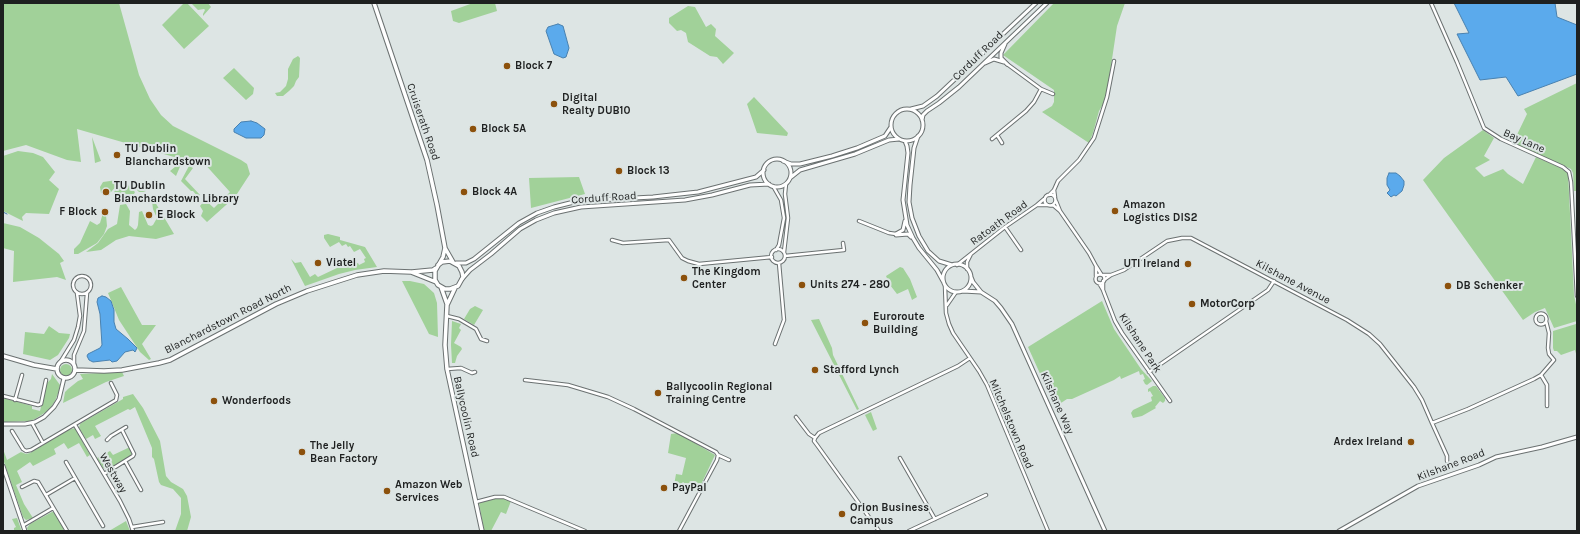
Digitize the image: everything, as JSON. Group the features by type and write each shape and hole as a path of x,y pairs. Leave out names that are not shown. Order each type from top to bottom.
{"main road":[{"name":"Cruiserath Road","path":"374,3 427,160 445,248 455,263"},
{"path":"437,267 446,261 455,263 462,270 462,280 455,288 448,289 440,287 436,282 434,277 437,267 443,257 445,248"},
{"name":"Blanchardstown Road North","path":"75,370 122,370 159,363 184,353 276,304 307,291 357,275 384,271 411,272 433,270 437,267"},
{"name":"Blanchardstown Road North","path":"411,272 436,282"},
{"name":"Ballycoolin Road","path":"440,287 447,305"},
{"name":"Ballycoolin Road","path":"455,288 447,305 445,345 447,369 482,531"},
{"path":"3,356 34,365 57,369"},
{"path":"67,360 74,364 75,370 73,376 64,378 59,375 57,369 61,361 67,360"}],"street":[{"name":"Corduff Road","path":"911,110 923,106 937,96 1036,3"},
{"name":"Corduff Road","path":"922,120 923,115 927,111 944,99 970,76 1047,3"},
{"name":"Bay Lane","path":"1431,3 1484,128 1501,140 1567,169 1571,175 1577,296"},
{"path":"1025,23 1001,49 1001,58 1041,89 1053,94"},
{"path":"970,76 991,60 997,59 1007,64"},
{"path":"1060,211 1053,205 1047,205 1045,199 1054,190 1058,182 1079,160 1094,138 1107,97 1114,60"},
{"path":"992,139 1030,108 1041,89"},
{"path":"918,136 912,140 905,141 899,139 891,132 892,117 898,111 911,110 920,114 922,129 914,148 910,185 909,202 912,218 919,236 928,250 939,261 952,265 957,264 967,269 971,277 969,285 963,291"},
{"path":"786,184 780,187 769,184 764,178 766,164 772,160 778,159 791,164 800,164 832,156 857,148 885,136 891,127"},
{"path":"997,135 1002,143"},
{"path":"779,263 784,260 785,256 784,252 788,218 785,194 786,184 790,178 800,170 855,154 889,140 899,139"},
{"path":"896,234 903,230 905,226 903,186 908,153 905,141"},
{"path":"783,161 787,163 791,170 790,178"},
{"name":"Corduff Road","path":"455,263 466,263 474,259 519,223 554,206 578,201 664,196 698,192 756,177 764,170"},
{"name":"Corduff Road","path":"462,280 470,270 520,229 536,220 554,213 581,207 685,200 712,196 750,185 769,184"},
{"path":"772,257 778,245 784,218 781,200 773,186"},
{"path":"1054,190 1055,199 1060,211 1089,253 1104,280"},
{"path":"1048,195 1055,199"},
{"name":"Ratoath Road","path":"957,264 1005,227 1045,199"},
{"path":"1053,205 1055,199"},
{"name":"Ratoath Road","path":"1037,205 1047,205"},
{"path":"904,214 913,238 924,255 937,270 945,286 956,292 981,292"},
{"path":"858,221 889,234 908,234 913,238"},
{"path":"1005,227 1021,250"},
{"name":"Kilshane Avenue","path":"1099,283 1111,275 1124,270 1167,241 1182,238 1198,241 1347,320 1370,334 1393,360 1422,400 1447,456 1447,461"},
{"path":"612,240 623,243 669,240 682,258 699,264 772,257"},
{"path":"785,256 844,250 843,243"},
{"path":"776,250 784,252"},
{"name":"Ratoath Road","path":"967,269 967,262 971,254"},
{"path":"772,257 773,261 779,263"},
{"path":"775,344 784,320 779,263"},
{"path":"943,281 944,272 952,265"},
{"path":"1096,266 1096,276 1102,275"},
{"name":"Kilshane Avenue","path":"1102,275 1111,275"},
{"path":"74,364 74,355 84,331 87,293 91,286 90,280 86,277 80,276 75,278 72,284 73,290 81,295 87,293"},
{"name":"Kilshane Park","path":"1096,276 1096,280 1103,290 1116,324 1170,401"},
{"name":"Kilshane Way","path":"971,277 981,292 1001,308 1012,324 1105,531"},
{"name":"Kilshane Park","path":"1103,290 1104,280"},
{"path":"1149,372 1268,290 1274,281"},
{"name":"Mitchelstown Road","path":"945,286 947,318 951,329 987,385 998,408 1048,531"},
{"path":"947,305 956,292"},
{"path":"61,361 74,340 78,328 80,316 77,293"},
{"path":"1432,423 1468,409 1541,375 1554,360 1549,354 1549,333 1546,326 1546,317 1544,314 1537,314 1535,318 1538,324 1546,326"},
{"path":"446,316 459,319 476,329 481,339 487,341"},
{"path":"1542,324 1546,321"},
{"path":"880,531 814,441 815,438 819,433 958,366 970,358"},
{"path":"447,369 461,368 472,373 475,372"},
{"path":"15,400 22,375"},
{"path":"1541,375 1547,385 1547,406"},
{"path":"3,424 18,425 32,423 44,417 54,406 60,396 64,378"},
{"path":"3,396 38,405 41,404 46,380"},
{"path":"525,380 568,386 608,397 634,409 729,460"},
{"path":"12,431 25,451 30,450 116,400 117,395 111,383"},
{"path":"796,417 809,434 815,438"},
{"path":"32,423 43,443"},
{"name":"Westway","path":"75,424 129,518 133,531"},
{"path":"107,440 126,427"},
{"path":"104,474 134,454 122,430"},
{"name":"Kilshane Road","path":"1339,531 1418,486 1479,465 1496,457 1542,447 1577,437"},
{"path":"679,531 717,460 718,455"},
{"path":"900,458 935,519"},
{"path":"124,461 141,490"},
{"path":"66,462 103,526"},
{"path":"3,466 25,531"},
{"path":"46,495 75,478"},
{"path":"22,487 36,481 46,495 66,531"},
{"path":"909,531 986,494"},
{"path":"476,502 504,497 585,531"},
{"path":"24,525 53,508"},
{"path":"132,527 163,522"}],"green space":[{"path":"3,3 119,3 139,75 150,99 161,115 173,126 247,164 250,174 235,197 207,222 201,216 203,211 200,206 205,200 214,208 230,192 202,161 198,163 188,161 77,129 81,162 67,160 26,145 3,151"},
{"path":"184,3 187,3 209,26 184,49 162,25"},
{"path":"191,3 208,3 211,7 203,16 205,10 198,10"},
{"path":"473,3 495,3 497,11 459,23 453,21 451,11"},
{"path":"1054,3 1125,3 1117,26 1106,99 1099,111 1089,143 1042,112 1052,106 1054,102 1054,90 1003,55"},
{"path":"688,6 695,7 706,27 711,24 716,29 715,36 734,53 723,64 717,57 710,56 688,42 686,33 681,30 677,31 669,23 669,18"},
{"path":"298,56 300,58 299,77 289,91 283,96 277,96 275,93 280,92 286,86 288,69 293,59"},
{"path":"234,68 254,88 253,94 246,100 223,78"},
{"path":"1577,83 1577,191 1574,191 1573,173 1571,169 1513,143 1527,114 1524,109"},
{"path":"754,97 788,133 787,136 757,133 747,104"},
{"path":"1483,130 1494,138 1484,156 1490,160 1475,168 1484,177 1503,169 1523,184 1536,157 1563,169 1568,173 1574,295 1577,309 1577,321 1554,328 1545,308 1535,312 1523,320 1423,180 1444,158"},
{"path":"92,137 101,161 95,163"},
{"path":"18,151 33,153 43,157 55,172 49,180 59,189 49,214 26,213 22,217 23,221 3,211 3,156"},
{"path":"182,162 176,176 170,171"},
{"path":"189,166 193,168 185,179 200,195 198,197 181,181"},
{"path":"579,177 585,194 531,208 529,178"},
{"path":"117,180 121,181 111,192 108,194 101,193 100,187 103,182"},
{"path":"132,182 147,186 150,189 139,192 131,184"},
{"path":"122,183 126,183 135,192 134,194 115,195 114,192"},
{"path":"152,201 155,202 174,234 156,239 129,236 116,240 101,250 86,252 98,243 108,229 117,224 120,205 126,204 130,211 129,225 135,230 138,225 139,212 142,211 148,225 153,225 157,218 153,209"},
{"path":"103,213 106,215 107,226 104,234 97,243 78,254 74,254 74,249 80,243 90,221 97,225 100,223"},
{"path":"3,223 20,227 39,238 59,254 64,261 60,263 66,280 57,277 13,282 14,251 3,248"},
{"path":"328,234 340,237 340,240 365,247 377,267 339,274 305,286 291,259 295,263 301,262 310,277 315,274 318,277 337,268 344,268 358,263 359,265 365,262 364,259 366,258 360,249 354,252 350,246 348,247 346,244 342,246 339,242 330,247 324,238 324,235"},
{"path":"900,267 903,268 910,279 917,297 912,300 908,289 897,294 890,285 886,276"},
{"path":"402,281 424,284 434,293 437,303 438,337 429,334"},
{"path":"121,287 142,325 156,325 142,344 151,359 149,360 140,352 119,320 108,293"},
{"path":"1102,301 1114,329 1141,369 1152,381 1147,385 1145,384 1143,374 1140,375 1139,371 1121,379 1120,376 1072,399 1067,399 1055,407 1028,347"},
{"path":"475,306 483,310 474,325 464,319 470,309"},
{"path":"819,319 832,348 833,355 859,409 857,410 811,320"},
{"path":"452,321 461,324 459,328 461,330 454,343 462,349 457,356 455,363 452,363"},
{"path":"1576,324 1577,357 1575,350 1561,355 1557,351 1554,351 1553,331"},
{"path":"49,326 59,333 70,334 58,355 50,360 23,354 25,332 44,334"},
{"path":"64,364 68,364 72,370 68,376 64,376 60,372 60,368"},
{"path":"122,372 124,376 106,382 63,403 65,392 78,381 83,379 80,374"},
{"path":"52,374 60,385 55,401 49,410 29,421 3,422 3,398 32,406 32,409 40,411 47,383 51,379"},
{"path":"1156,386 1165,398 1165,401 1163,403 1160,401 1155,407 1156,408 1142,416 1133,418 1131,413 1133,410 1152,401 1151,397 1153,396 1150,391 1148,392 1148,389"},
{"path":"133,394 143,408 160,441 166,476 171,482 183,489 187,496 191,517 187,531 175,531 181,514 181,498 173,489 161,485 159,482 154,459 152,457 152,448 135,407 95,426 101,436 95,439 93,435 86,439 79,428 80,424 83,422 123,399 123,397"},
{"path":"871,412 877,429 873,431 865,415"},
{"path":"75,428 90,455 87,457 79,443 68,449 64,443 54,449 56,454 33,466 30,462 17,471 22,482 16,485 24,504 33,518 26,520 23,517 3,459 3,449 7,460 21,452 26,454 30,453 68,430"},
{"path":"678,433 715,455 698,491 687,489 687,485 683,482 679,486 674,485 676,474 682,475 686,458 668,453 671,434"},
{"path":"130,447 132,453 131,456 108,469 103,468 97,458 110,451 113,455"},
{"path":"504,498 511,501 506,514 501,512 491,531 484,531 479,503"},
{"path":"54,512 64,528 63,531 28,531 27,528 30,524"},
{"path":"17,518 22,531 14,531 14,528 16,527 12,519"},
{"path":"126,521 130,531 109,531"}],"water":[{"path":"1454,3 1555,3 1557,17 1577,25 1577,74 1518,96 1506,77 1480,80 1457,34 1469,33"},
{"path":"558,24 563,26 569,48 566,57 563,58 554,54 546,31 548,27"},
{"path":"251,121 257,123 265,129 264,135 261,138 246,138 234,132 234,129 241,122"},
{"path":"1389,173 1396,173 1404,181 1402,191 1396,196 1394,195 1391,197 1387,193 1390,190 1387,185"},
{"path":"102,296 111,301 114,310 114,322 116,329 137,348 135,352 133,350 125,352 117,361 112,362 110,360 93,362 89,360 87,356 100,348 102,345 100,314 97,302 98,298"}],"waterway":[{"path":"3,212 7,214"}],"place":[{"name":"Block 7","path":"507,66"},
{"name":"Digital Realty DUB10","path":"554,104"},
{"name":"Block 5A","path":"473,129"},
{"name":"TU Dublin Blanchardstown","path":"117,155"},
{"name":"Block 13","path":"619,171"},
{"name":"TU Dublin Blanchardstown Library","path":"106,192"},
{"name":"Block 4A","path":"464,192"},
{"name":"Amazon Logistics DIS2","path":"1115,211"},
{"name":"F Block","path":"105,212"},
{"name":"E Block","path":"149,215"},
{"name":"Viatel","path":"318,263"},
{"name":"UTI Ireland","path":"1188,264"},
{"name":"The Kingdom Center","path":"684,278"},
{"name":"Units 274 - 280","path":"802,285"},
{"name":"DB Schenker","path":"1448,286"},
{"name":"MotorCorp","path":"1192,304"},
{"name":"Euroroute Building","path":"865,323"},
{"name":"Stafford Lynch","path":"815,370"},
{"name":"Ballycoolin Regional Training Centre","path":"658,393"},
{"name":"Wonderfoods","path":"214,401"},
{"name":"Ardex Ireland","path":"1411,442"},
{"name":"The Jelly Bean Factory","path":"302,452"},
{"name":"PayPal","path":"664,488"},
{"name":"Amazon Web Services","path":"387,491"},
{"name":"Orion Business Campus","path":"842,514"}]}
